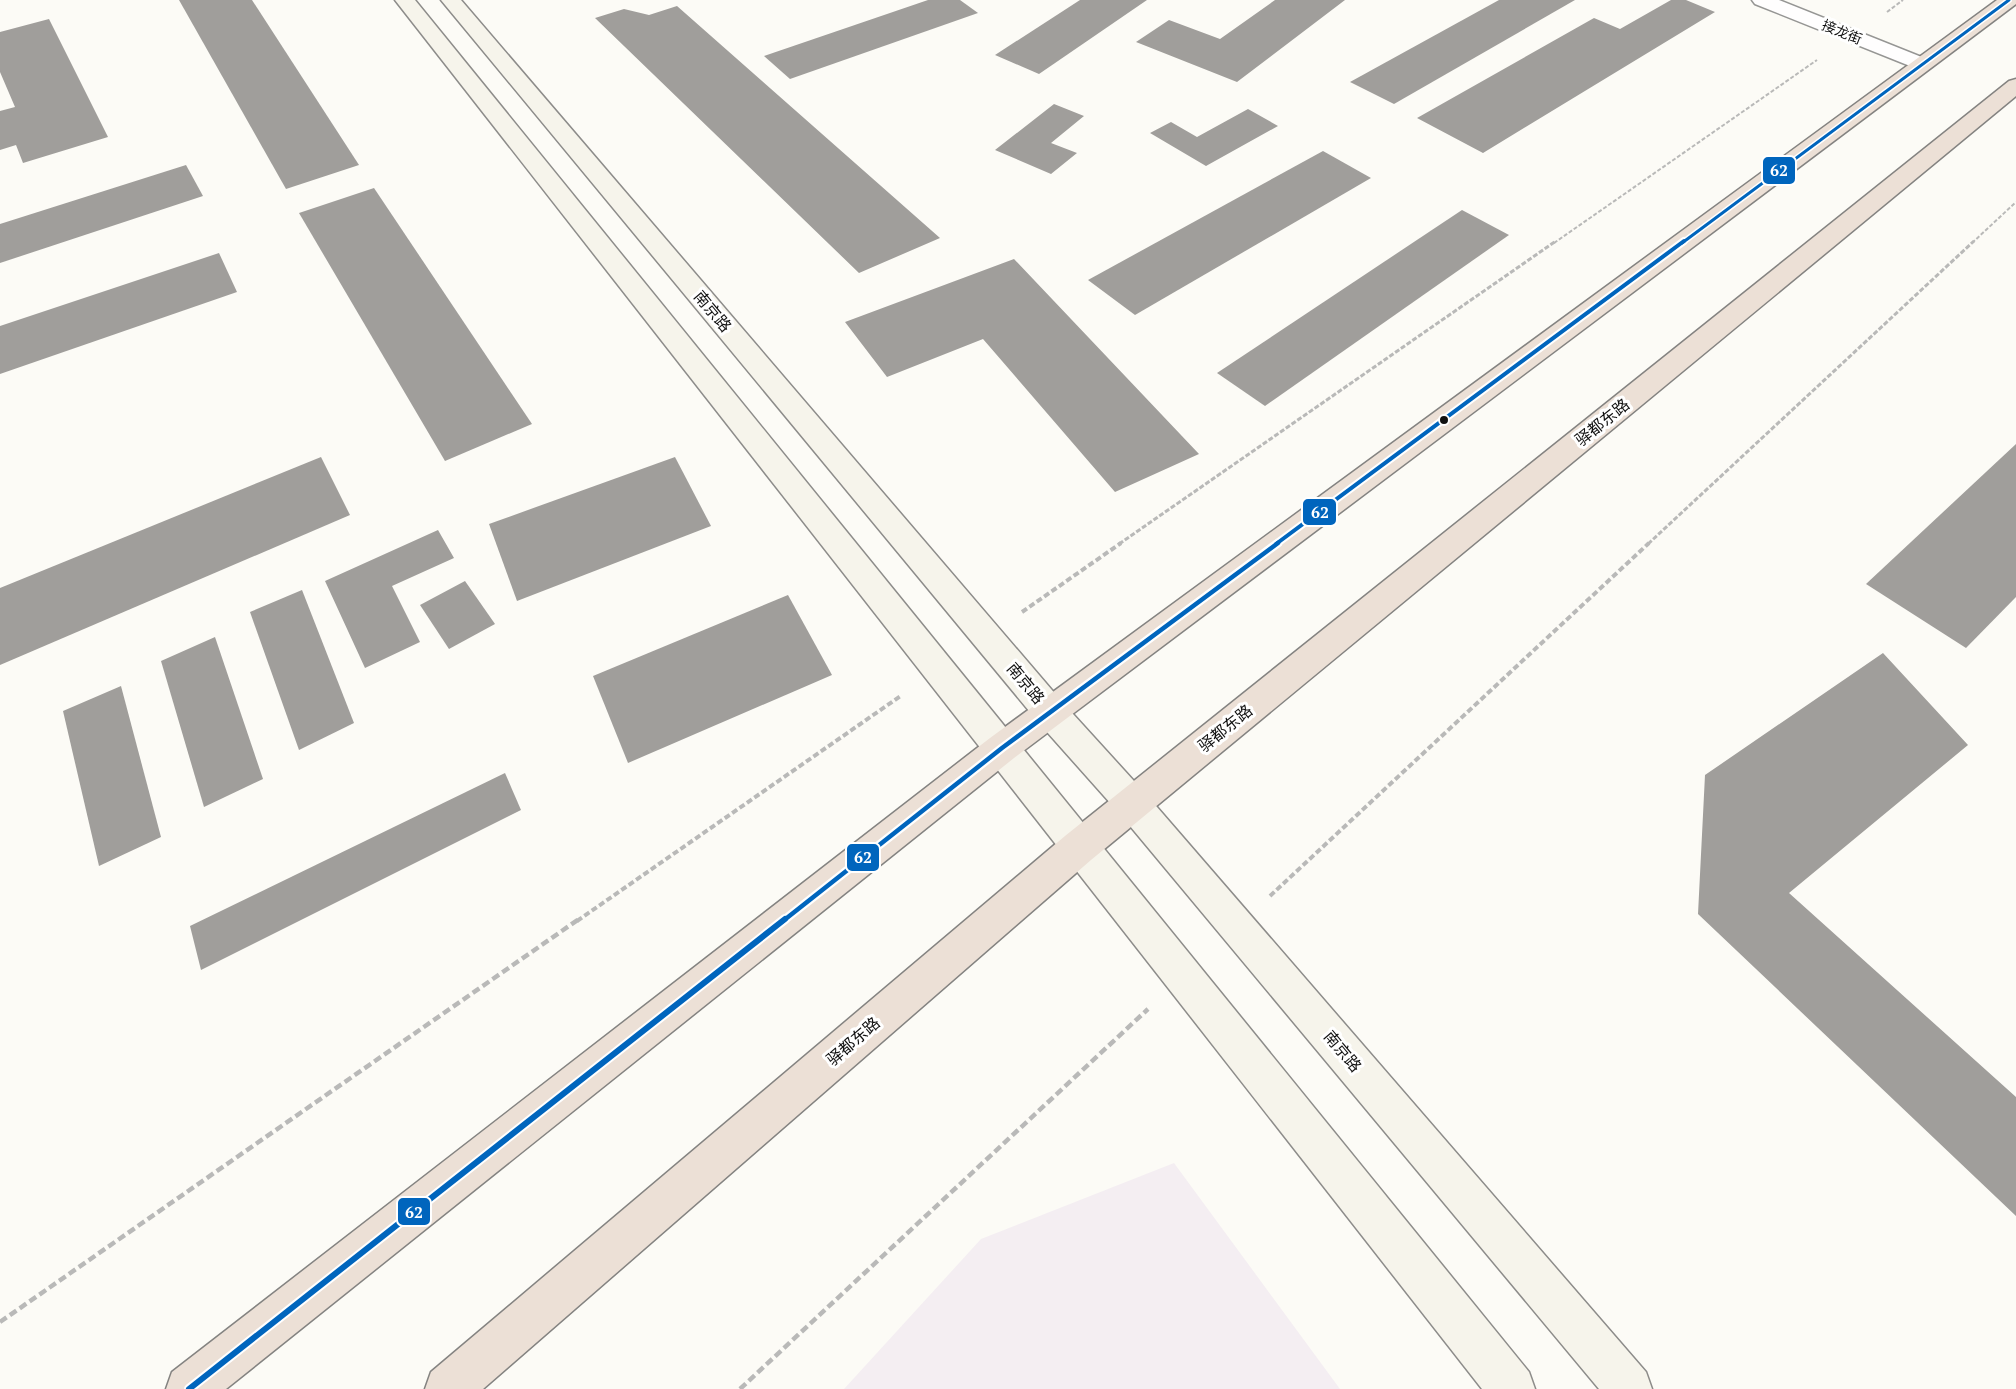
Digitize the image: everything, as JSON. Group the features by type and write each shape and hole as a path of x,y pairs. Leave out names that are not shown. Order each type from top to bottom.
{"highway":[{"path":"189,1389 1002,748 2009,0"},
{"name":"驿都东路","path":"448,1389 1132,803 2016,85"}],"street":[{"path":"405,0 1002,748 1078,848 1512,1389"},
{"name":"南京路","path":"451,0 1051,713 1132,803 1629,1389"},
{"name":"接龙街","path":"1762,0 1922,64"}],"path":[{"path":"1237,927 2016,202"},
{"path":"740,1389 1182,978"}],"shaded area":[{"path":"1174,1163 1340,1389 844,1389 981,1239"}],"building":[{"path":"179,0 252,0 359,165 286,189"},
{"path":"928,0 960,0 978,13 790,79 764,56"},
{"path":"1080,0 1147,0 1039,74 995,55"},
{"path":"1275,0 1345,0 1237,82 1136,42 1169,20 1220,39"},
{"path":"1499,0 1575,0 1394,104 1350,82"},
{"path":"1671,0 1686,0 1715,12 1483,153 1417,118 1594,18 1620,29"},
{"path":"677,6 940,238 859,273 595,18 624,9 649,15"},
{"path":"49,19 108,137 23,163 16,145 0,150 0,111 15,107 0,72 0,32"},
{"path":"1054,104 1084,116 1051,143 1077,153 1051,174 995,150"},
{"path":"1248,109 1278,126 1206,166 1150,133 1171,122 1197,137"},
{"path":"1323,151 1371,178 1135,315 1088,280"},
{"path":"186,165 203,196 0,263 0,224"},
{"path":"374,188 532,424 445,461 299,213"},
{"path":"1462,210 1509,235 1265,406 1217,373"},
{"path":"219,253 237,292 0,374 0,326"},
{"path":"1014,259 1199,454 1115,492 983,339 887,377 845,322"},
{"path":"2016,444 2016,597 1966,648 1866,584"},
{"path":"321,457 350,515 0,665 0,588"},
{"path":"675,457 711,526 517,601 489,524"},
{"path":"438,530 454,558 392,586 420,642 365,668 325,581"},
{"path":"465,581 495,624 449,649 420,605"},
{"path":"302,590 354,723 299,750 250,612"},
{"path":"788,595 832,675 628,763 593,676"},
{"path":"215,637 263,779 204,807 161,661"},
{"path":"1883,653 1968,745 1789,893 2016,1097 2016,1216 1698,914 1705,775"},
{"path":"121,686 161,837 99,866 63,711"},
{"path":"505,773 521,810 201,970 190,926"}],"transit line":[{"name":"62","path":"189,1389 1002,748 2009,0"}]}
